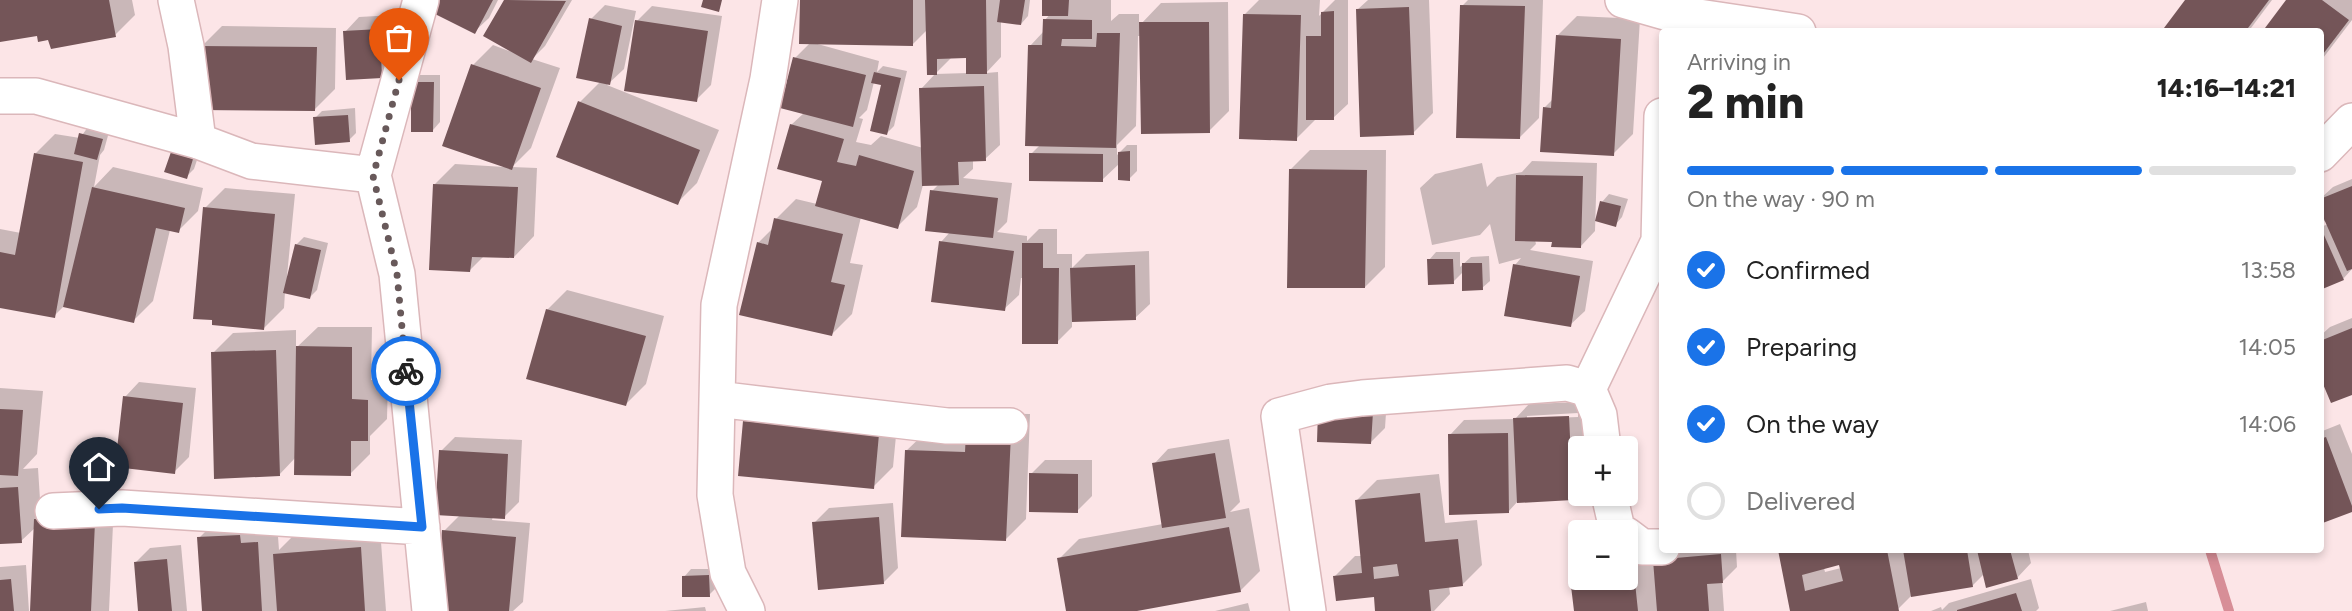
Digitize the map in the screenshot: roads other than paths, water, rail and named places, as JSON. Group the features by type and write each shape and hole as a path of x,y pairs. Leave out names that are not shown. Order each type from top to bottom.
{"street":[{"path":"176,0 186,46 198,141"},
{"path":"421,0 373,176 397,274 430,611"},
{"path":"747,611 728,573 715,495 719,305 768,79 780,0"},
{"path":"1623,0 1665,22 1745,28"},
{"path":"0,96 36,96 198,141 251,161 373,176"},
{"path":"2324,150 2352,121"},
{"path":"1602,436 1599,415 1588,389 1659,241"},
{"path":"1308,611 1279,416 1331,402 1362,398 1567,383 1588,389"},
{"path":"717,400 947,426 1010,426"},
{"path":"53,511 122,508 422,527"},
{"path":"1638,544 1642,547 1659,547"}],"waterway":[{"path":"2211,553 2229,611"}]}
